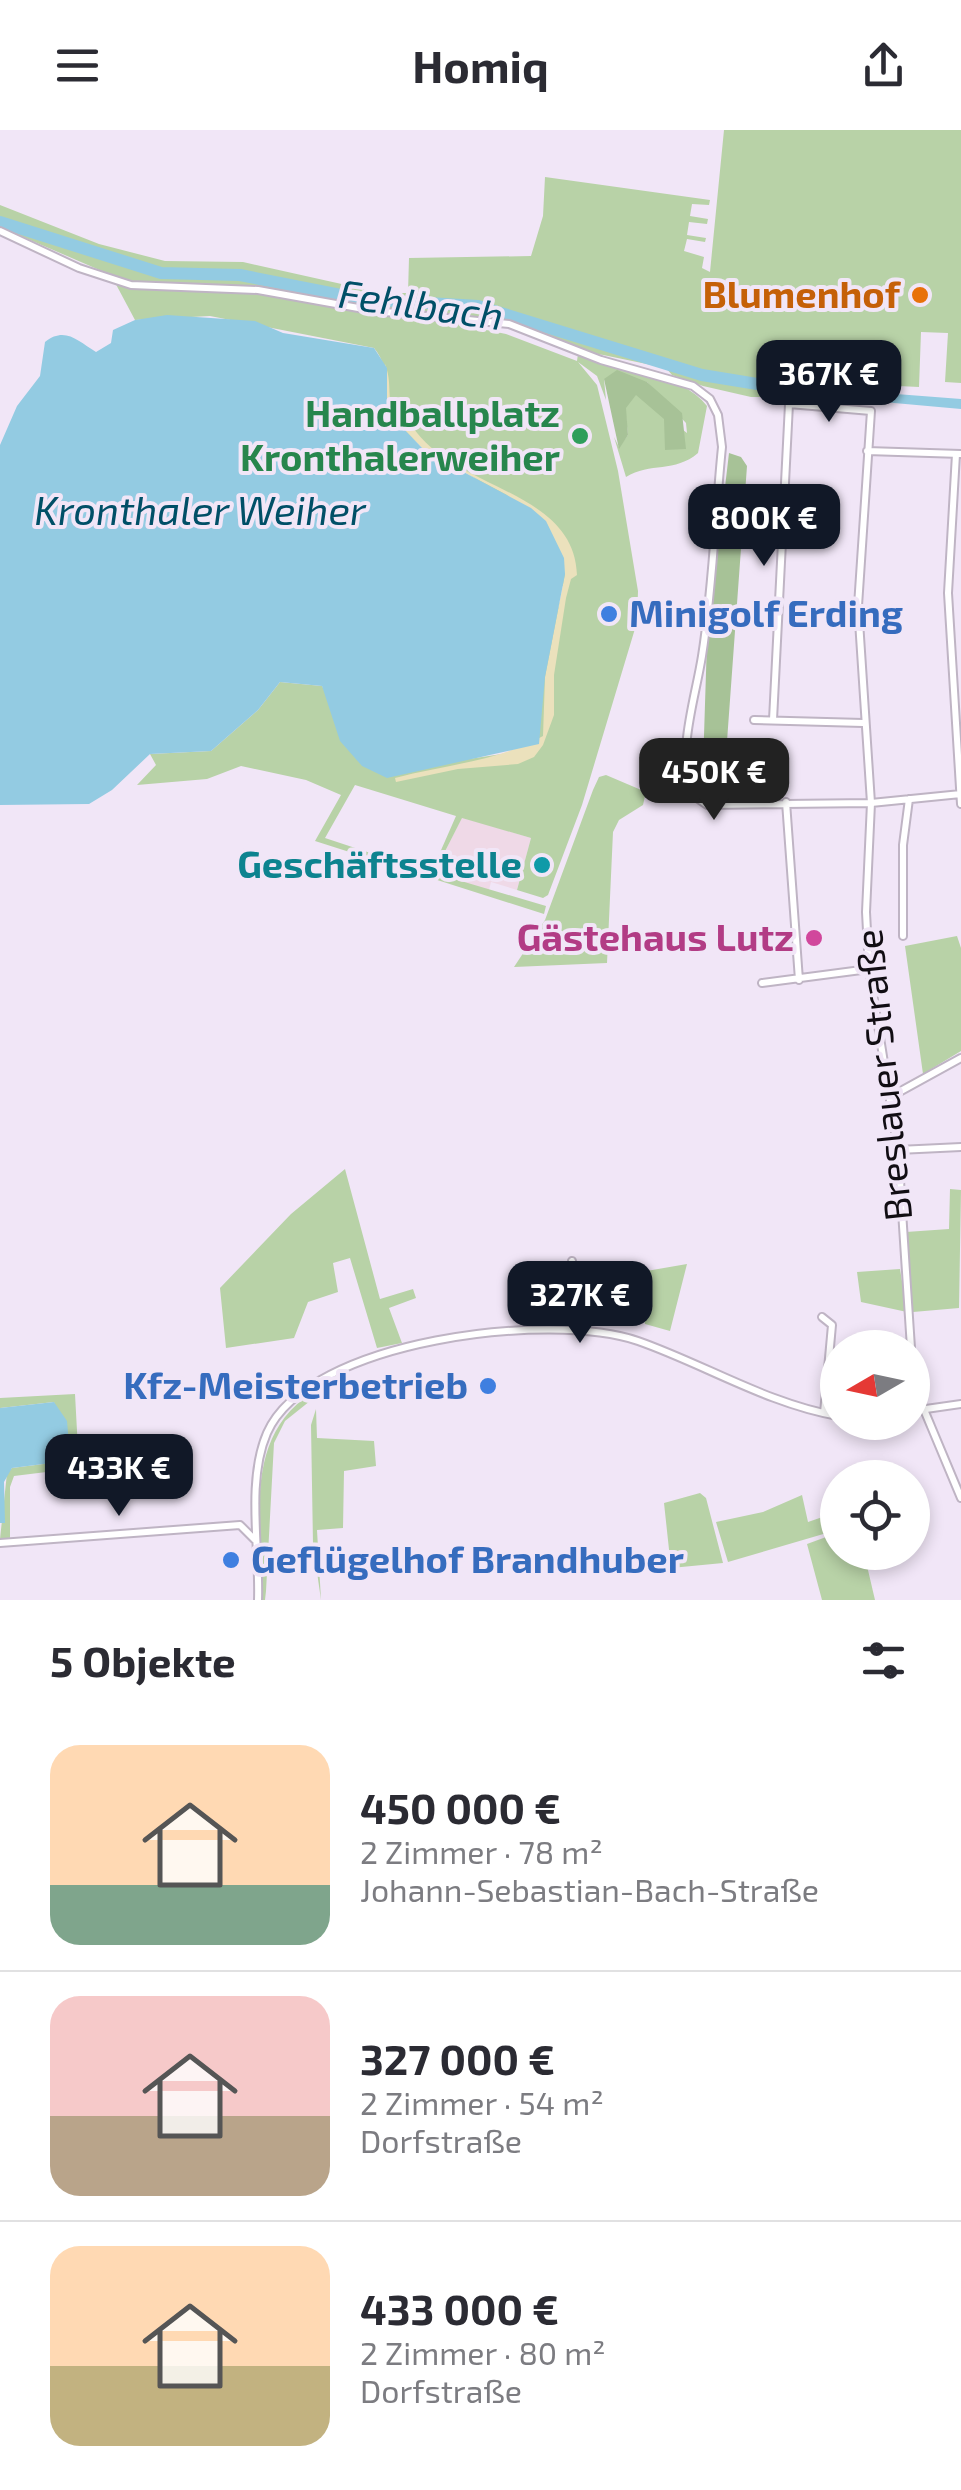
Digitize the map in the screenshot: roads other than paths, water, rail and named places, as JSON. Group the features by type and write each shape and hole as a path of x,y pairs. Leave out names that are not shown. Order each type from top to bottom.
{"street":[{"path":"0,231 79,268 131,285 247,289 340,306 509,324 601,360 692,386 714,406 722,447 702,656 688,735 688,784 695,800 707,805 872,802 960,794"},
{"name":"Breslauer Straße","path":"774,720 789,404 871,410 858,606 863,723 872,802 866,912 869,969 898,1150 910,1330"},
{"path":"867,451 958,454 950,602 961,804"},
{"path":"950,602 961,602"},
{"path":"754,720 863,723"},
{"path":"903,936 903,845 909,798"},
{"path":"786,802 799,980"},
{"path":"762,983 869,969"},
{"path":"890,1098 961,1060"},
{"path":"898,1150 961,1147"},
{"path":"572,1261 586,1328"},
{"path":"822,1317 832,1330"},
{"path":"258,1600 265,1438 283,1410 311,1386 342,1368 403,1346 559,1326 586,1328 637,1340 820,1411"},
{"path":"930,1411 961,1404"},
{"path":"930,1424 961,1498"},
{"path":"0,1544 240,1525 258,1543"}],"water":[{"name":"Kronthaler Weiher","path":"167,315 255,321 283,333 374,348 387,368 387,401 399,424 426,452 531,508 546,521 564,558 565,574 545,677 539,744 387,778 362,766 340,741 322,686 280,682 258,710 211,751 150,754 112,790 89,804 0,805 0,445 17,406 40,376 45,342 65,335 96,352 111,343 113,330 135,320"},
{"path":"779,385 961,399 961,409 783,393"},
{"path":"54,1402 67,1421 70,1456 67,1461 12,1468 4,1482 5,1523 0,1523 0,1408"}],"waterway":[{"name":"Fehlbach","path":"0,222 161,273 240,275 361,299 478,306 702,375 794,390"}],"place":[{"name":"Blumenhof","path":"920,295"},
{"name":"Handballplatz Kronthalerweiher","path":"580,436"},
{"name":"Minigolf Erding","path":"609,614"},
{"name":"Geschäftsstelle","path":"542,865"},
{"name":"Gästehaus Lutz","path":"814,938"},
{"name":"Kfz-Meisterbetrieb","path":"488,1386"},
{"name":"Geflügelhof Brandhuber","path":"231,1560"}]}
